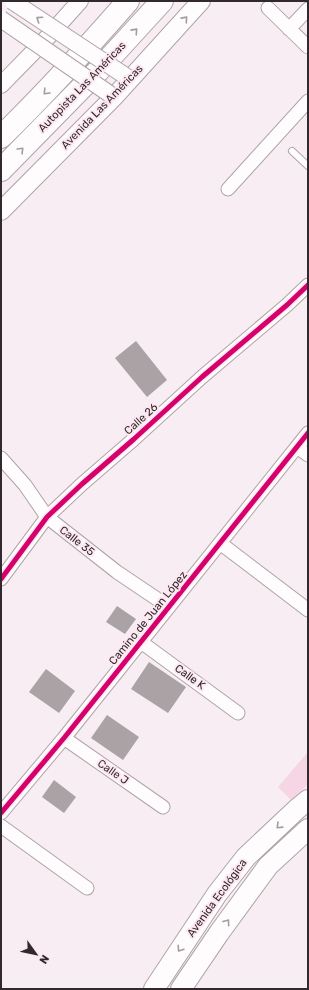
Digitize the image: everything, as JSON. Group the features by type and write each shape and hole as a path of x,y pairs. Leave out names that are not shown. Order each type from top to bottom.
{"highway":[{"name":"Autopista Las Américas","path":"1,137 82,54 128,1"},
{"name":"Autopista Las Américas","path":"1,170 98,71 162,1"}],"main road":[{"name":"Avenida Las Américas","path":"1,211 114,98 201,1"},
{"name":"Avenida Ecológica","path":"154,989 217,894 246,857 308,800"},
{"name":"Avenida Ecológica","path":"181,989 223,927 268,866 308,829"}],"street":[{"path":"12,1 130,79"},
{"path":"1,85 45,40 80,1"},
{"path":"268,8 308,47"},
{"path":"289,29 308,9"},
{"path":"1,19 114,98"},
{"path":"228,189 308,101"},
{"name":"Calle 26","path":"1,579 47,517 202,377 287,305 308,285"},
{"name":"Camino de Juan López","path":"1,813 64,738 308,433"},
{"path":"297,447 308,455"},
{"name":"Calle 35","path":"1,458 25,485 47,517 117,572 169,607"},
{"path":"220,543 308,610"},
{"name":"Calle K","path":"141,642 238,713"},
{"name":"Calle J","path":"64,738 162,807"},
{"path":"1,826 87,888"}],"lane":[{"path":"292,151 308,166"}],"shaded area":[{"path":"308,752 308,784 292,801 278,787"}],"building":[{"path":"136,341 167,380 147,397 115,358"},
{"path":"117,606 136,619 125,634 106,622"},
{"path":"149,662 186,687 168,713 131,689"},
{"path":"46,669 75,691 59,713 29,692"},
{"path":"107,715 139,737 123,760 91,738"},
{"path":"54,780 76,797 64,813 42,797"}],"cycle path":[{"path":"1,579 47,517 202,377 287,305 308,285"},
{"path":"1,813 64,738 308,433"}]}
